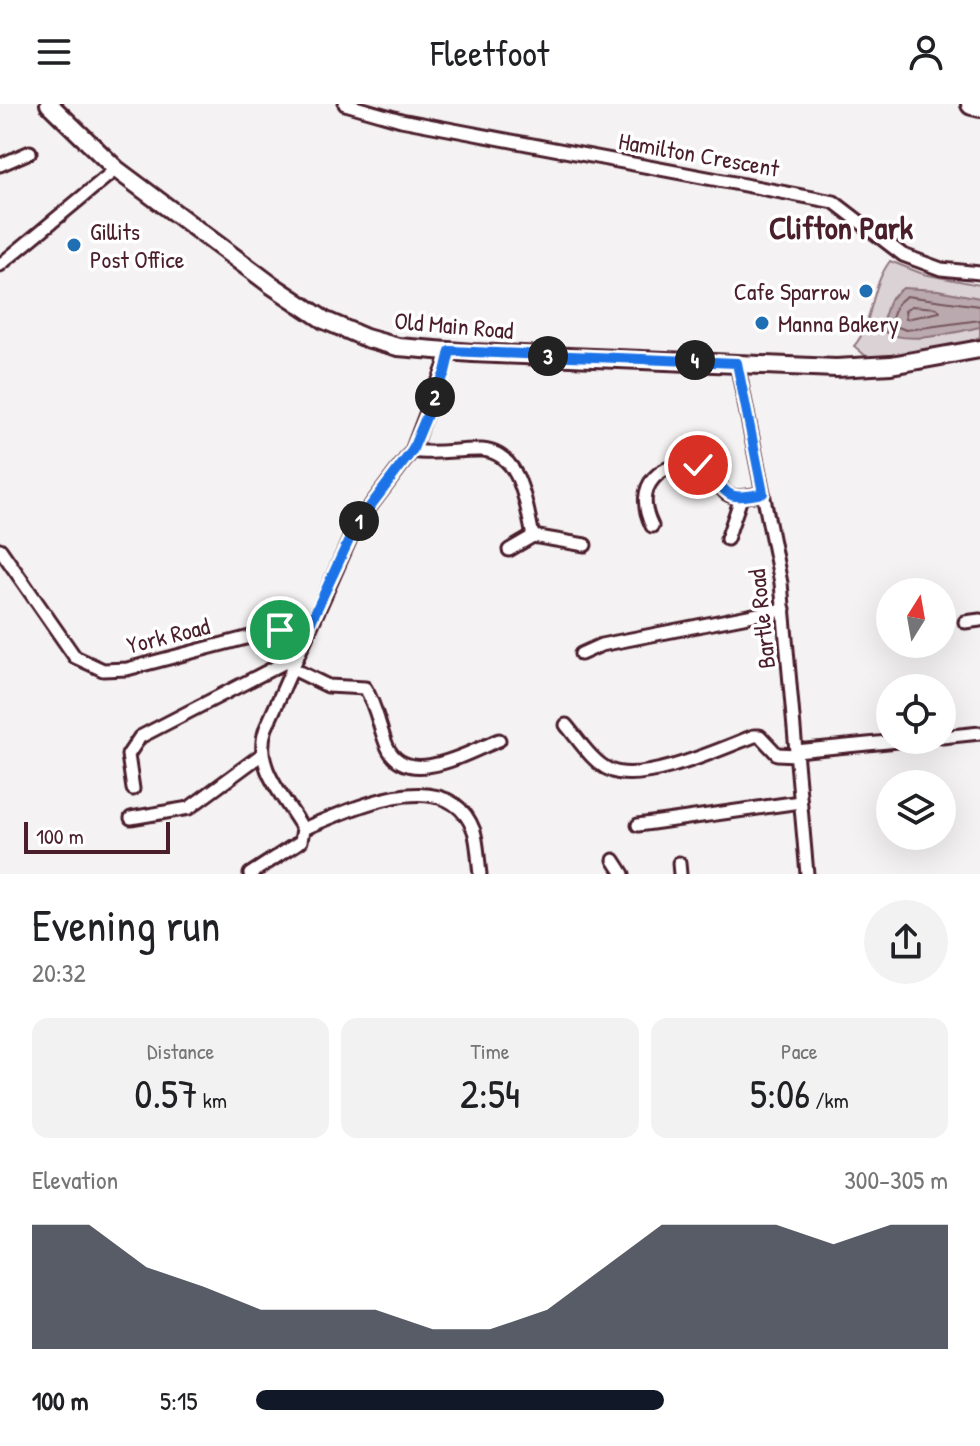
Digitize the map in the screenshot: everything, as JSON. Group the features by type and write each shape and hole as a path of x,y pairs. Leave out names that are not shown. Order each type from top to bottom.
{"highway":[{"path":"972,104 980,106"}],"street":[{"name":"Old Main Road","path":"49,104 116,169 324,320 380,342 450,351 868,367 980,349"},
{"name":"Hamilton Crescent","path":"345,104 401,120 834,202 903,255 941,269 980,273"},
{"path":"0,165 30,152"},
{"path":"0,265 116,169"},
{"path":"250,874 301,841 303,829 271,779 261,755 262,741 308,628 356,525 412,451 445,372 450,351"},
{"name":"Bartle Road","path":"737,363 784,609 807,874"},
{"path":"412,451 445,454 484,450 502,456 512,467 521,487 533,536"},
{"path":"652,526 646,510 648,483 654,475 665,470 687,464 704,466 721,490 741,498 763,493"},
{"path":"727,539 741,498"},
{"path":"509,550 533,536 585,545"},
{"name":"York Road","path":"0,549 71,654 103,670 127,669 284,628 308,628"},
{"path":"581,654 601,645 784,609"},
{"path":"965,622 980,620"},
{"path":"133,789 128,755 140,737 297,656"},
{"path":"291,668 328,686 365,688 387,747 395,757 410,764 438,764 499,740"},
{"path":"566,725 603,765 614,772 686,763 754,736 763,738 780,755 876,744"},
{"path":"956,736 980,733"},
{"path":"131,818 189,808 261,755"},
{"path":"303,829 391,797 433,795 454,805 469,821 476,839 480,874"},
{"path":"638,825 800,802"},
{"path":"614,860 623,874"}],"shaded area":[{"path":"890,261 923,274 980,285 980,337 940,352 867,357 854,346 865,328 883,271"}],"water":[{"path":"903,288 938,290 980,298 980,327 915,338 880,329 890,299"}],"place":[{"name":"Gillits Post Office","path":"74,245"},
{"name":"Cafe Sparrow","path":"866,291"},
{"name":"Manna Bakery","path":"762,323"}],"district":[{"name":"Clifton Park","path":"841,227"}],"route":[{"path":"280,630 308,628 356,525 412,451 445,372 450,351 737,363 763,493 741,498 730,496 721,490 706,467 698,465"}]}
